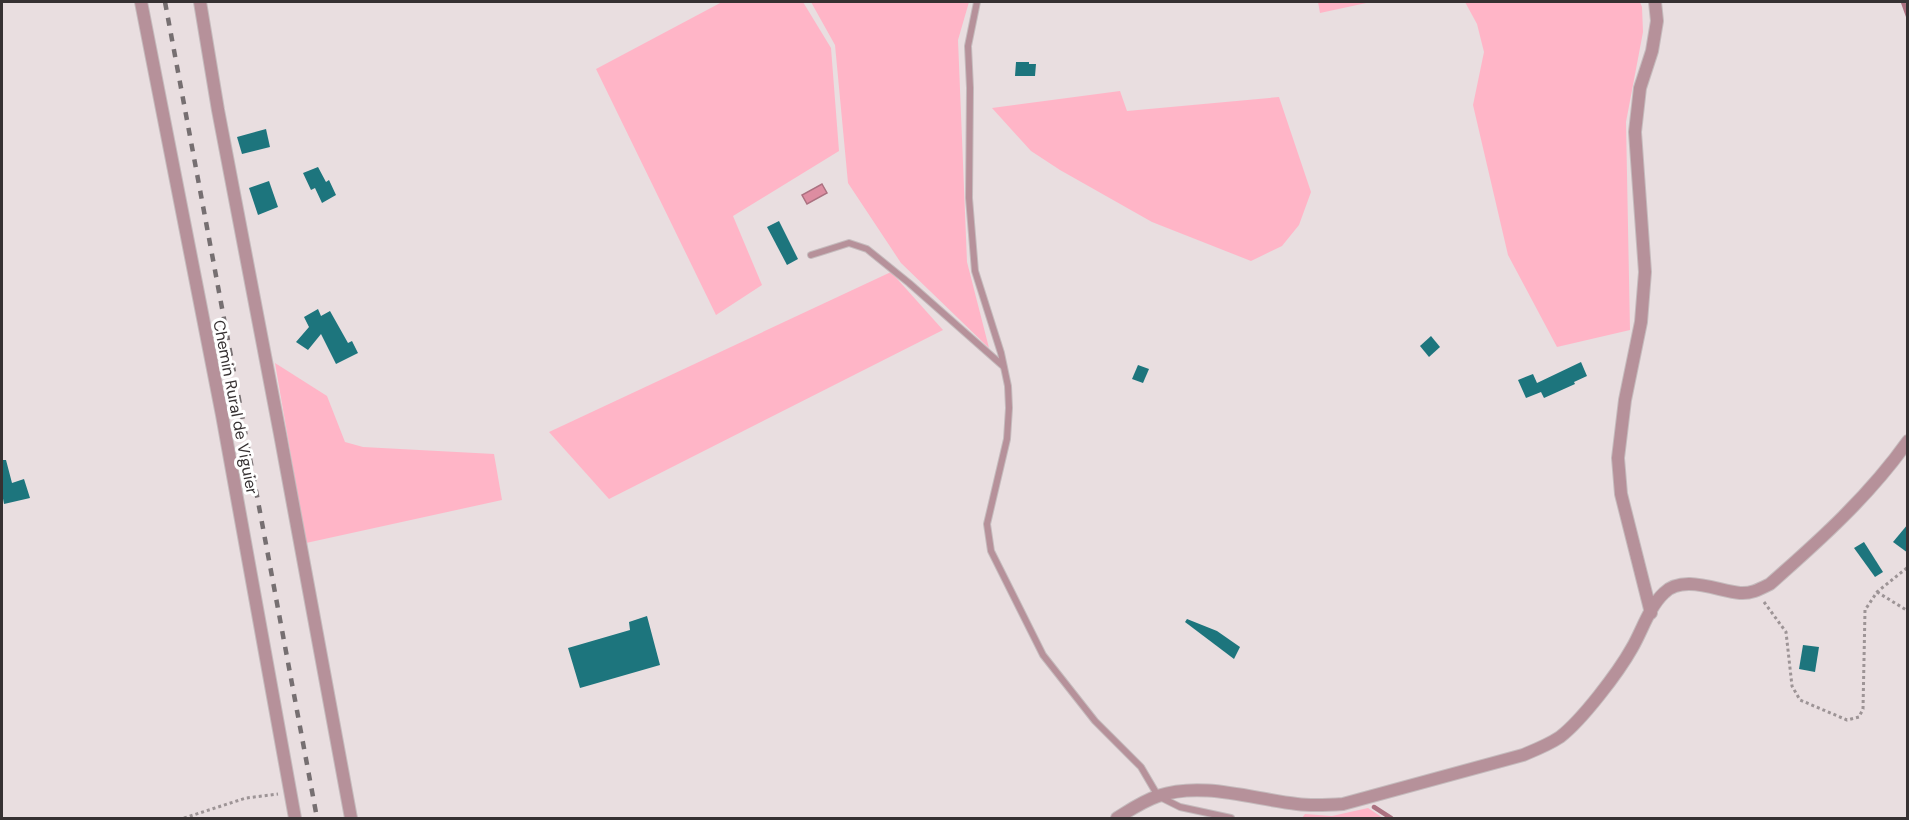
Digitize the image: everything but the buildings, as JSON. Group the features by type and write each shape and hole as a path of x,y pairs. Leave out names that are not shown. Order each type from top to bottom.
{"street":[{"name":"Chemin Rural de Viguier","path":"141,2 222,415 296,819"},
{"path":"200,2 220,122 285,457 351,819"},
{"path":"1651,613 1621,494 1618,458 1641,322 1645,272 1635,132 1640,88 1653,51 1657,21 1655,2"},
{"path":"1117,819 1158,796 1179,791 1203,791 1299,805 1343,804 1523,755 1560,737 1573,724 1622,666 1665,592 1693,584 1741,593 1756,591 1770,584 1853,508 1890,467 1908,441"}],"lane":[{"path":"977,2 968,46 969,198 975,271 1001,353 1008,386 1009,408 1007,439 987,524 991,551 1043,655 1095,721 1141,767 1158,796 1180,807 1231,819"},
{"path":"811,255 849,243 867,249 1003,366"}],"path":[{"path":"1756,591 1786,632 1792,686 1800,700 1847,720 1859,717 1863,709 1865,610 1877,592 1908,567"},
{"path":"1877,592 1908,611"},
{"path":"184,819 246,798 275,793 291,795"}],"shaded area":[{"path":"722,2 803,2 831,48 839,151 733,216 762,285 716,315 596,69"},
{"path":"811,2 969,2 958,40 967,262 989,348 901,263 848,183 835,45"},
{"path":"1318,2 1371,2 1320,13"},
{"path":"1465,2 1640,2 1643,32 1626,122 1630,330 1557,347 1508,255 1473,105 1484,52 1477,24"},
{"path":"1120,91 1127,111 1279,97 1311,192 1299,225 1282,246 1251,261 1152,222 1031,151 992,108"},
{"path":"822,184 827,193 807,204 802,195"},
{"path":"891,272 943,330 609,499 549,432"},
{"path":"275,363 327,396 345,442 363,447 494,454 502,500 306,543"},
{"path":"1368,808 1383,818 1302,818 1305,814 1332,816"}],"waterway":[{"path":"1903,2 1908,16"},
{"path":"1374,807 1391,818"}],"railway":[{"path":"165,2 317,818"}]}
